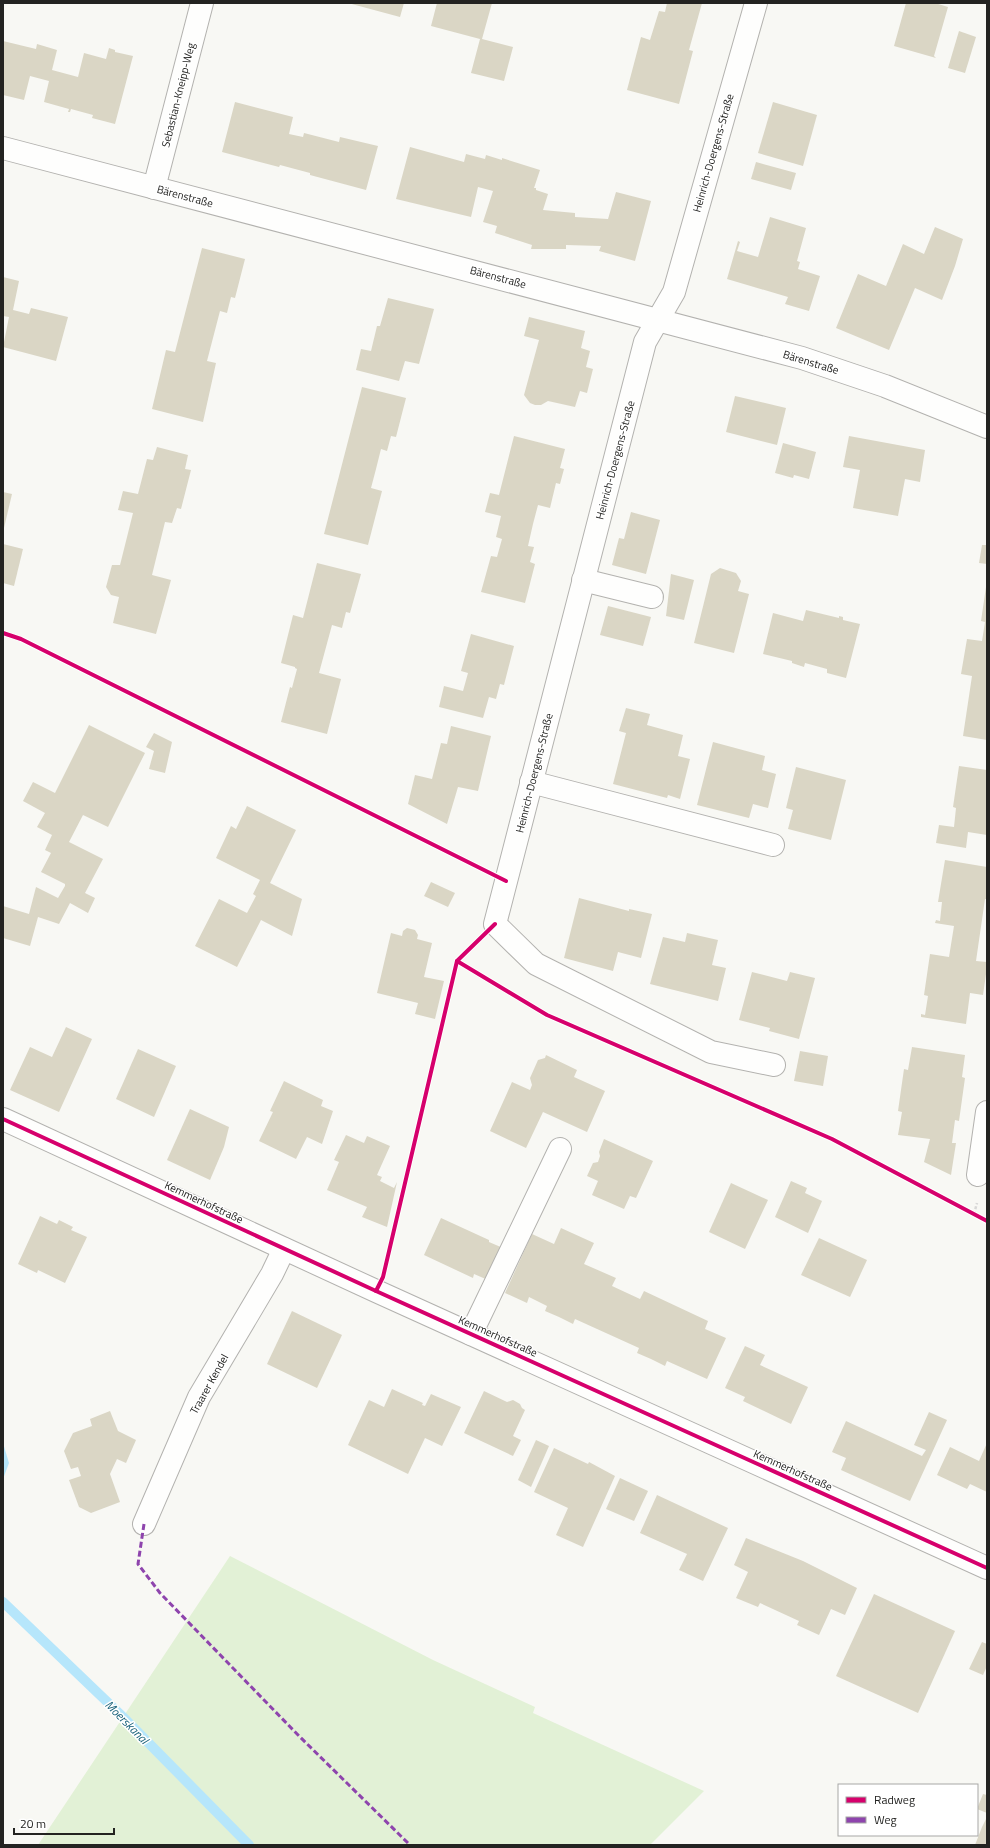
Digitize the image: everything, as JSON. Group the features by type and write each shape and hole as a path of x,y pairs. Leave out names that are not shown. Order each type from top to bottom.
{"street":[{"name":"Sebastian-Kneipp-Weg","path":"154,188 202,3"},
{"name":"Heinrich-Doergens-Straße","path":"756,3 674,292 645,342 495,924 536,964 711,1052 774,1065"},
{"name":"Bärenstraße","path":"3,148 802,358 885,386 987,428"},
{"path":"583,580 652,597"},
{"path":"531,782 773,845"},
{"path":"978,1176 987,1112"},
{"name":"Kemmerhofstraße","path":"3,1119 284,1249 987,1568"},
{"path":"471,1334 560,1149"},
{"name":"Traarer Kendel","path":"144,1524 199,1397 272,1274 284,1249"}],"green space":[{"path":"230,1556 433,1660 535,1707 533,1713 704,1791 650,1845 38,1845"}],"water":[{"path":"3,1443 9,1463 3,1479"}],"building":[{"path":"348,3 404,3 400,17"},
{"path":"437,3 492,3 482,39 513,47 504,81 471,73 480,39 431,26"},
{"path":"667,3 702,3 689,50 693,51 679,104 627,90 641,37 650,40 659,11 665,12"},
{"path":"906,3 935,3 948,7 934,56 936,58 894,46"},
{"path":"959,31 976,37 965,73 948,68"},
{"path":"3,41 36,49 37,44 57,50 52,70 78,77 84,53 106,59 109,48 115,50 115,52 133,56 115,124 92,118 93,115 71,109 70,112 68,112 69,109 44,102 49,81 30,76 24,100 3,95"},
{"path":"235,102 293,117 289,134 303,137 304,133 339,142 340,137 378,146 366,190 310,175 310,173 280,165 279,167 222,152"},
{"path":"773,102 817,115 803,166 758,153"},
{"path":"410,147 464,162 466,154 485,159 486,155 502,160 502,158 540,170 534,188 548,194 543,210 575,213 575,217 608,219 616,192 651,201 635,261 599,251 601,246 566,245 566,249 531,249 532,245 495,233 497,226 483,222 493,191 478,187 471,217 396,199"},
{"path":"756,162 796,173 791,190 751,179"},
{"path":"770,217 806,228 797,261 800,262 798,269 820,276 809,311 785,304 788,297 727,279 738,241 740,242 737,251 758,257"},
{"path":"935,227 963,239 955,266 942,300 915,288 889,350 836,328 858,274 886,286 903,244 924,254"},
{"path":"202,248 245,259 235,298 231,297 227,313 220,311 207,361 216,363 203,422 152,409 166,350 175,352"},
{"path":"3,277 19,281 13,310 29,314 31,308 68,317 56,361 3,347 9,317 3,316"},
{"path":"388,298 434,309 419,364 405,361 399,381 356,370 361,349 371,351 377,326 380,326"},
{"path":"529,317 585,331 581,348 590,351 586,367 593,369 587,393 580,391 575,407 548,401 541,405 535,405 530,403 524,395 539,340 524,336"},
{"path":"362,387 406,398 396,437 391,436 387,451 381,449 371,488 382,491 368,545 324,534"},
{"path":"735,396 786,408 777,445 726,432"},
{"path":"514,436 565,449 560,468 564,469 560,484 556,483 550,508 538,505 533,524 528,546 534,547 530,562 535,564 525,603 481,592 491,556 497,557 502,539 496,537 501,516 485,512 490,493 499,495"},
{"path":"849,436 925,450 920,482 905,479 898,516 853,508 860,470 843,467"},
{"path":"783,443 816,452 809,479 794,475 793,478 775,473"},
{"path":"157,447 188,455 185,469 191,470 181,509 177,508 172,523 165,522 152,575 171,580 156,634 113,623 119,597 111,595 106,587 112,565 120,565 133,513 118,510 123,491 138,494 147,459 153,460"},
{"path":"3,492 12,494 4,528 3,528"},
{"path":"631,512 660,520 646,574 612,565 619,538 624,539"},
{"path":"3,544 23,549 14,586 3,583"},
{"path":"982,545 987,545 987,564 979,563"},
{"path":"317,563 361,574 350,613 346,612 342,628 332,625 319,673 341,679 327,734 281,722 290,687 292,688 297,669 281,663 293,615 303,618"},
{"path":"720,568 736,573 741,581 738,591 749,594 734,653 694,643 711,574"},
{"path":"671,574 694,580 684,620 666,616"},
{"path":"986,587 987,740 963,736 972,676 961,674 967,639 982,641 985,622 981,621"},
{"path":"608,606 651,617 643,646 600,635"},
{"path":"806,610 839,618 839,616 843,617 843,620 860,624 846,678 827,673 827,669 805,663 804,667 792,663 792,661 763,654 773,613 803,621"},
{"path":"471,634 514,646 504,685 500,684 496,699 489,697 483,718 439,707 444,686 463,691 468,673 461,671"},
{"path":"626,708 650,714 647,725 683,735 678,756 690,759 680,799 668,795 667,798 613,784 626,733 619,731"},
{"path":"89,725 145,753 108,827 83,815 69,842 103,859 85,893 95,898 88,913 70,903 59,924 38,917 30,946 3,938 3,906 29,914 36,887 58,898 65,886 65,884 41,872 51,853 45,850 52,835 37,827 45,813 23,801 33,782 55,793"},
{"path":"451,726 491,736 478,791 458,787 447,824 408,804 415,775 432,779 441,743 447,744"},
{"path":"154,733 172,742 165,773 149,769 154,751 146,747"},
{"path":"713,742 765,756 762,770 776,774 768,808 753,804 749,818 697,805"},
{"path":"959,766 987,770 987,835 968,832 966,848 936,843 939,825 954,827 956,808 953,807"},
{"path":"796,767 846,780 831,840 788,829 793,810 786,808"},
{"path":"247,806 296,830 270,883 302,899 292,936 261,920 237,967 195,946 219,899 247,913 256,896 253,894 260,880 216,858 231,826 236,829"},
{"path":"945,860 987,867 987,899 985,899 976,961 987,962 987,967 983,995 970,993 966,1024 921,1017 921,1014 925,1015 928,996 924,995 930,954 949,957 954,926 935,923 936,920 940,921 942,902 938,902"},
{"path":"431,882 455,893 448,907 424,896"},
{"path":"579,898 629,911 629,909 652,914 641,958 618,952 613,971 564,958"},
{"path":"407,928 415,930 418,935 417,939 432,943 424,977 444,981 435,1019 415,1014 418,1003 377,993 391,933 402,936 403,931"},
{"path":"687,933 718,940 712,965 726,968 718,1001 650,984 663,937 685,942"},
{"path":"752,972 787,981 790,972 815,978 799,1039 769,1031 770,1028 739,1020"},
{"path":"66,1027 92,1039 59,1112 10,1090 30,1047 52,1057"},
{"path":"912,1047 965,1055 962,1077 965,1078 959,1121 955,1120 952,1143 956,1143 951,1175 924,1162 930,1139 898,1135 902,1112 898,1111 904,1069 908,1070"},
{"path":"138,1049 176,1066 154,1117 116,1099"},
{"path":"800,1051 828,1056 823,1086 794,1081"},
{"path":"546,1055 577,1070 574,1077 605,1091 587,1132 543,1112 526,1148 490,1131 512,1082 530,1090 532,1085 530,1078 538,1060 545,1058"},
{"path":"284,1081 323,1100 321,1106 333,1111 322,1144 307,1137 296,1159 259,1141 273,1112 270,1111"},
{"path":"190,1109 229,1127 224,1147 210,1180 167,1160"},
{"path":"346,1135 364,1143 367,1136 390,1146 377,1175 382,1177 380,1181 394,1188 397,1182 387,1227 362,1217 367,1207 327,1190 339,1162 334,1160"},
{"path":"604,1139 653,1161 636,1198 630,1196 624,1209 592,1195 598,1181 587,1176 593,1163 598,1162 600,1156 599,1152"},
{"path":"791,1181 807,1188 805,1193 822,1201 808,1233 775,1217"},
{"path":"731,1183 768,1200 745,1249 709,1232"},
{"path":"40,1216 57,1224 59,1220 73,1227 71,1230 87,1237 65,1283 38,1270 37,1273 18,1264"},
{"path":"441,1218 503,1248 488,1280 474,1274 473,1278 424,1255"},
{"path":"561,1228 594,1243 584,1264 616,1278 612,1286 640,1299 644,1291 708,1321 705,1329 726,1338 707,1379 667,1361 665,1366 637,1353 639,1348 575,1319 573,1324 545,1311 547,1306 529,1297 527,1303 505,1293 532,1234 554,1244"},
{"path":"819,1238 867,1260 850,1297 801,1275"},
{"path":"292,1311 342,1335 317,1388 267,1364"},
{"path":"745,1346 765,1355 760,1365 808,1387 791,1424 743,1401 745,1397 725,1388"},
{"path":"392,1389 423,1403 422,1405 425,1406 431,1394 461,1407 442,1446 425,1438 408,1474 348,1445 369,1400 384,1407"},
{"path":"484,1391 507,1402 513,1400 520,1404 525,1410 513,1436 521,1440 513,1456 464,1433"},
{"path":"110,1411 118,1431 136,1440 126,1463 117,1459 110,1474 120,1502 91,1513 79,1507 69,1480 81,1476 78,1467 71,1469 64,1451 73,1433 92,1426 90,1419"},
{"path":"929,1412 947,1420 910,1501 841,1470 846,1458 832,1452 846,1421 922,1456 926,1450 914,1445"},
{"path":"536,1440 549,1446 531,1487 518,1480"},
{"path":"987,1443 987,1492 970,1484 967,1489 937,1475 950,1447 979,1461"},
{"path":"554,1448 588,1464 589,1462 615,1476 583,1547 556,1535 568,1508 534,1492"},
{"path":"620,1478 648,1491 634,1521 606,1509"},
{"path":"657,1495 728,1528 703,1581 679,1570 687,1554 640,1533"},
{"path":"746,1538 803,1561 857,1588 845,1615 831,1609 819,1635 797,1625 799,1621 760,1603 758,1607 736,1598 748,1572 734,1565"},
{"path":"874,1594 955,1631 918,1713 836,1676"},
{"path":"982,1642 987,1644 987,1666 983,1675 969,1669"},
{"path":"983,1794 987,1795 987,1813 978,1809"},
{"path":"987,1817 987,1845 975,1845 982,1827"}],"waterway":[{"name":"Moerskanal","path":"3,1602 123,1717 249,1845"}],"marked path":[{"path":"144,1524 138,1564 160,1593 299,1736 410,1845"}],"cycle path":[{"path":"3,633 21,639 506,881"},
{"path":"376,1291 383,1277 457,961 495,924"},
{"path":"457,961 547,1015 832,1139 987,1221"},
{"path":"3,1119 376,1291 987,1568"}]}
